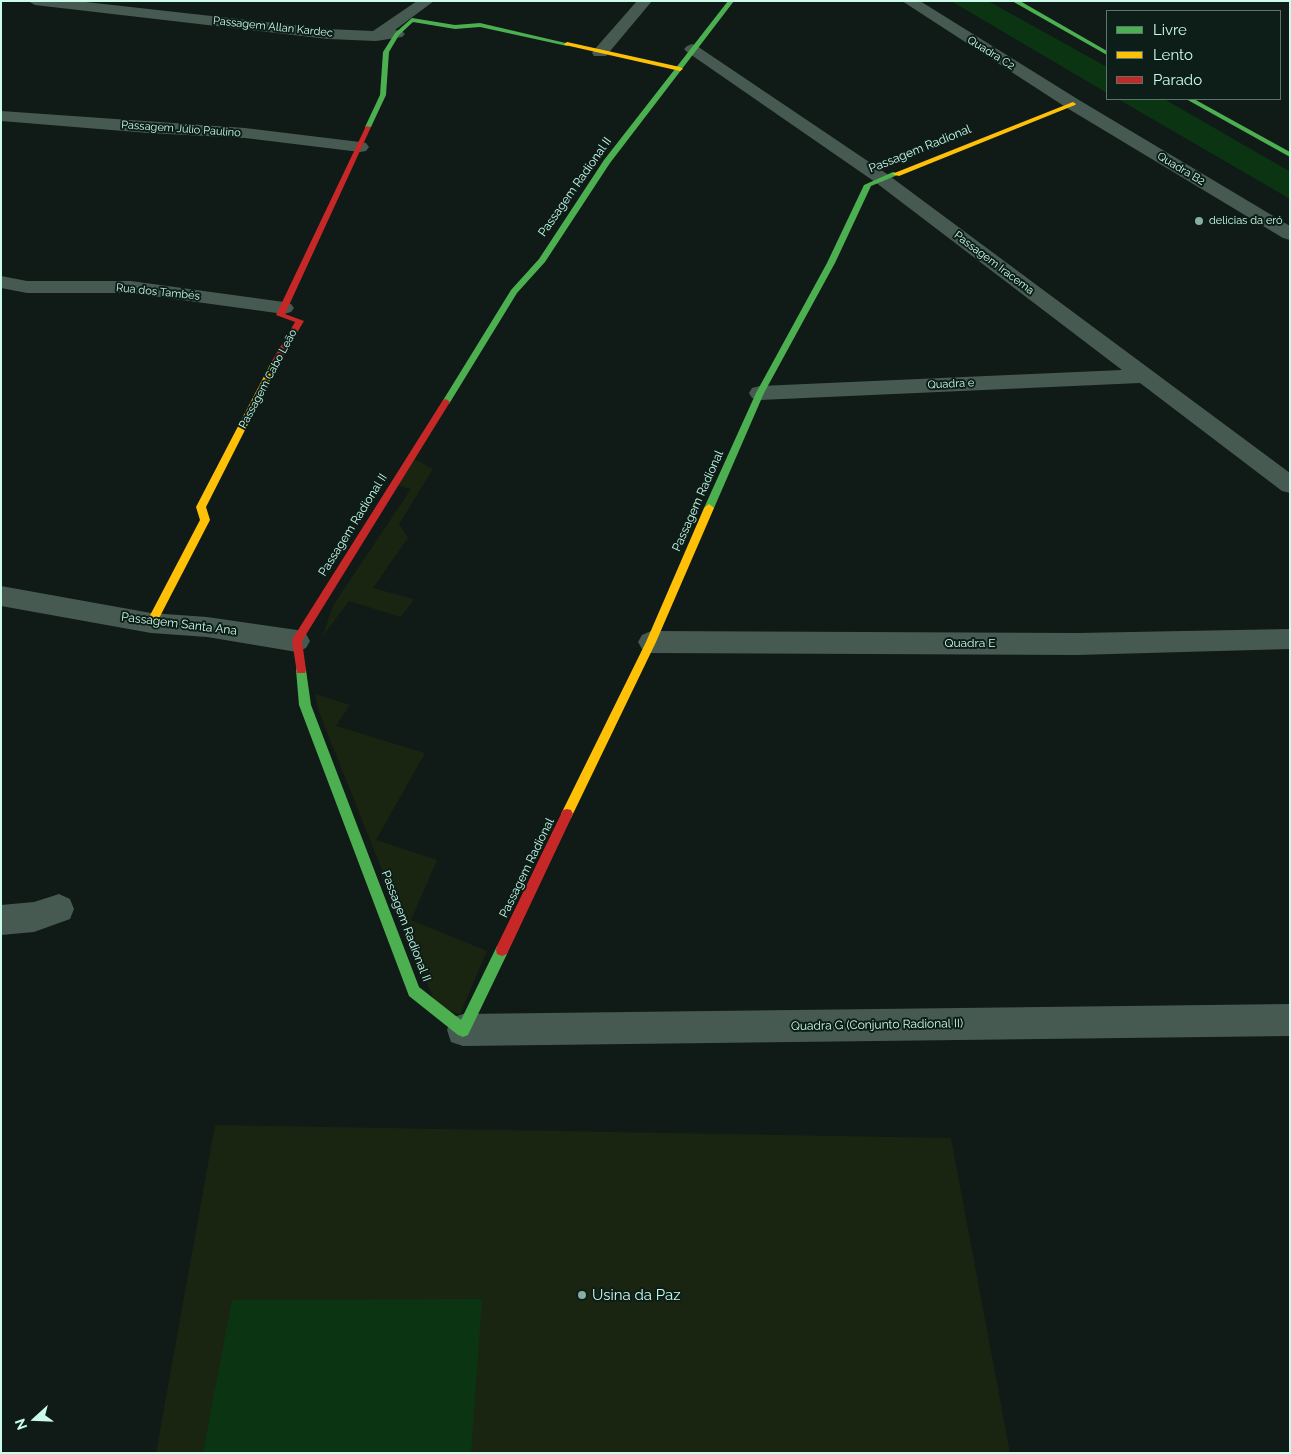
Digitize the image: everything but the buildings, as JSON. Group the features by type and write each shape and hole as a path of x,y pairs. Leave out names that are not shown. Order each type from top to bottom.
{"street":[{"name":"Passagem Allan Kardec","path":"35,1 328,34 376,36 397,34 412,20 455,27 480,25 680,69"},
{"path":"376,36 427,1"},
{"path":"600,52 645,1"},
{"name":"Passagem Radional II","path":"463,1030 414,990 305,705 297,641 514,292 542,260 607,162 680,69 692,49 731,1"},
{"name":"Quadra C2","path":"909,1 1073,104"},
{"path":"1015,1 1106,52"},
{"path":"284,308 325,216 360,147 383,95 386,52 397,34"},
{"name":"Passagem Iracema","path":"692,49 881,178 1290,486"},
{"path":"1191,100 1290,155"},
{"name":"Passagem Radional","path":"463,1030 651,642 760,393 831,263 868,184 1073,104"},
{"name":"Quadra B2","path":"1073,104 1290,234"},
{"name":"Passagem Júlio Paulino","path":"1,116 148,128 244,133 360,147"},
{"name":"Rua dos Tambés","path":"1,282 27,287 131,286 284,308"},
{"name":"Passagem Cabo Leão","path":"151,623 205,520 201,507 277,359 300,321 280,315 284,308"},
{"name":"Quadra e","path":"760,393 1142,376"},
{"name":"Passagem Santa Ana","path":"1,596 151,623 207,626 297,641"},
{"name":"Quadra E","path":"651,642 1077,644 1290,639"},
{"path":"1,920 34,917 60,909"},
{"name":"Quadra G (Conjunto Radional II)","path":"463,1030 1290,1020"}],"shaded area":[{"path":"951,1 988,1 1106,66 1106,92"},
{"path":"1120,100 1166,100 1289,171 1290,199"},
{"path":"413,458 433,469 399,524 408,538 373,588 414,599 401,617 349,601 322,637 334,604 411,489 397,485"},
{"path":"315,694 350,705 336,726 425,753 376,840 437,860 411,920 487,951 460,1014 437,1008 319,712"},
{"name":"Usina da Paz","path":"215,1125 951,1138 1010,1453 156,1453"},
{"path":"482,1299 471,1453 203,1453 232,1300"}],"traffic: fast":[{"path":"446,402 514,292 542,260 607,162 731,1"},
{"path":"1015,1 1106,52"},
{"path":"368,127 383,95 386,52 397,34 412,20 455,27 480,25 567,44"},
{"path":"1191,100 1290,155"},
{"path":"709,508 760,393 831,263 868,185 896,174"},
{"path":"301,670 305,705 414,991 463,1030 502,950"}],"traffic: slow":[{"path":"567,44 680,69"},
{"path":"896,174 1073,104"},
{"path":"151,623 205,520 201,507 276,361"},
{"path":"567,814 651,642 709,508"}],"traffic: jam":[{"path":"276,361 300,321 280,315 368,127"},
{"path":"301,670 297,641 446,402"},
{"path":"502,950 567,814"}],"place":[{"name":"delicias da eró","path":"1199,221"},
{"name":"Usina da Paz","path":"582,1295"}]}
